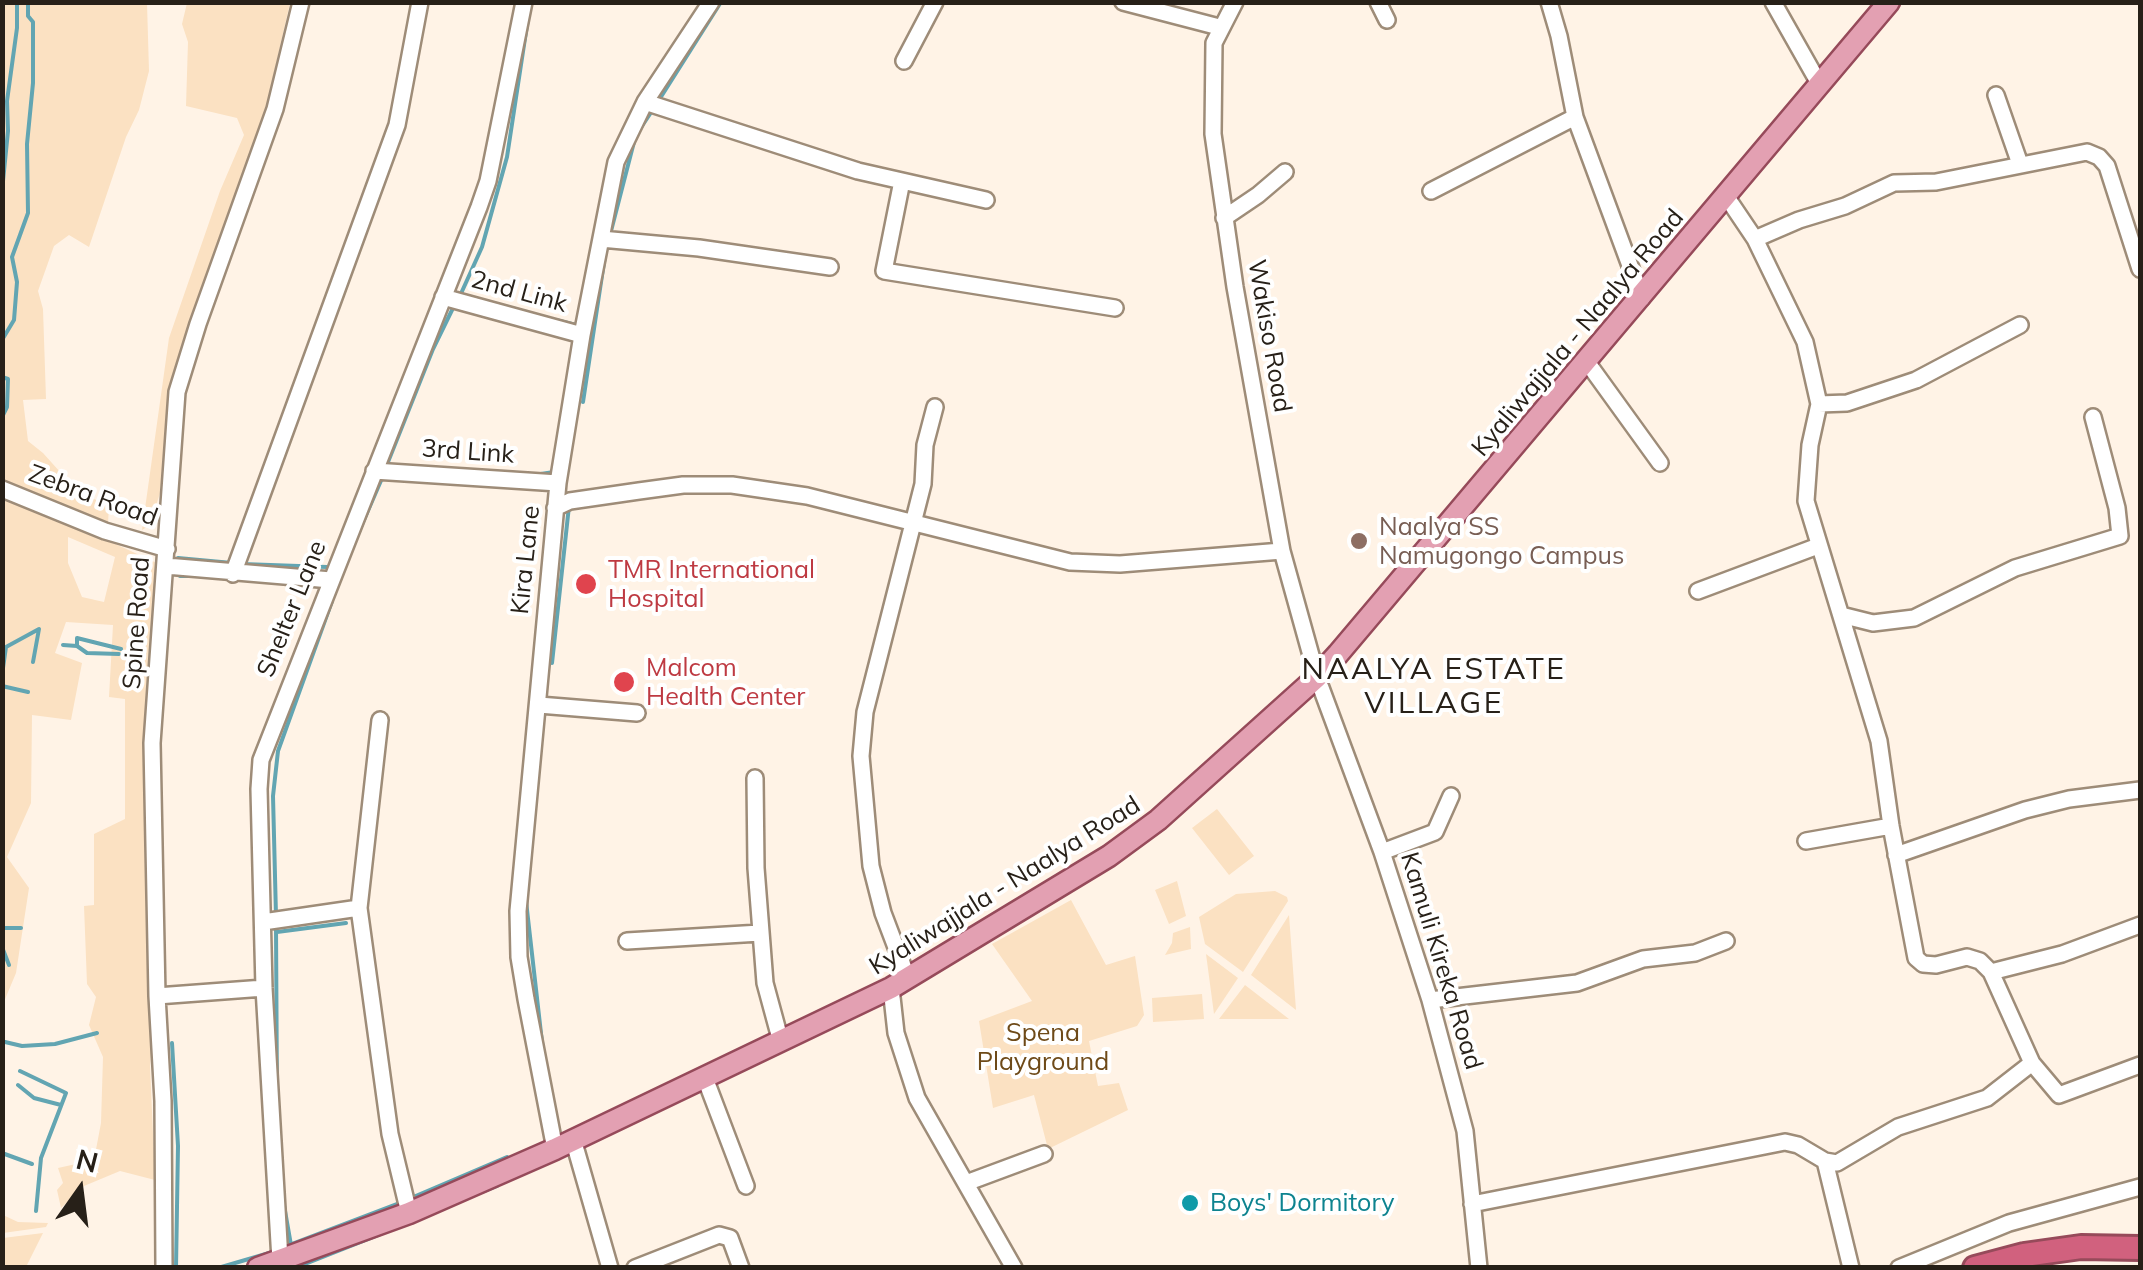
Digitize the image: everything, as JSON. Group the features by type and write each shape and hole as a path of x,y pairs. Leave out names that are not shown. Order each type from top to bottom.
{"highway":[{"path":"1975,1268 2024,1255 2080,1247 2140,1248"}],"main road":[{"name":"Kyaliwajjala - Naalya Road","path":"258,1268 279,1252 564,1144 899,984 1109,856 1158,820 1317,677 1889,2"}],"street":[{"name":"Spine Road","path":"164,1268 152,743 177,392 275,108 302,2"},
{"path":"235,567 397,125 420,2"},
{"name":"Shelter Lane","path":"279,1252 264,988 271,921 259,790 261,760 374,471 452,300 488,181 524,2"},
{"name":"Kira Lane","path":"610,1268 564,1144 520,957 518,910 558,482 582,335 606,238 616,162 711,2"},
{"path":"904,62 934,2"},
{"path":"1123,2 1219,27"},
{"name":"Wakiso Road","path":"1234,2 1219,27 1212,62 1212,134 1282,551 1317,677"},
{"path":"1378,2 1386,20"},
{"path":"1549,2 1575,117 1642,298"},
{"path":"1773,2 1820,85"},
{"path":"1996,95 2020,164"},
{"path":"652,104 858,171 986,200"},
{"path":"1431,192 1575,117"},
{"path":"1755,239 1845,206 1894,183 1936,182 2087,152 2099,156 2114,182 2140,269"},
{"path":"1224,218 1284,172"},
{"path":"902,181 884,271 1115,308"},
{"path":"1726,196 1755,239 1805,342 1819,404 1806,501 1879,741 1916,958 1923,964 1974,958 1991,972 2032,1063 2059,1095 2140,1065"},
{"path":"606,238 830,267"},
{"name":"2nd Link","path":"452,300 582,335"},
{"path":"1819,404 1847,403 1916,380 2020,325"},
{"path":"1587,362 1660,463"},
{"path":"935,406 928,428 923,484 865,712 860,756 871,866 899,984 896,1033 917,1098 1014,1268"},
{"path":"1841,614 1873,623 1914,618 2015,568 2120,536 2117,508 2093,417"},
{"name":"3rd Link","path":"374,471 558,482"},
{"path":"556,508 570,501 638,490 715,484 808,496 1036,556 1100,564 1282,551"},
{"name":"Zebra Road","path":"2,489 105,531 167,549"},
{"path":"1698,591 1818,546"},
{"path":"166,566 235,567 331,580"},
{"name":"Kamuli Kireka Road","path":"1317,677 1382,852 1430,1000 1465,1131 1479,1268"},
{"path":"539,705 637,712"},
{"path":"380,720 359,908 390,1134 407,1205"},
{"path":"755,778 760,933 765,983 781,1042"},
{"path":"1896,855 2025,810 2069,799 2140,790"},
{"path":"1382,852 1435,832 1452,796"},
{"path":"1806,841 1891,826"},
{"path":"271,921 359,908"},
{"path":"1991,972 2062,954 2140,926"},
{"path":"627,941 760,933"},
{"path":"1430,1000 1577,983 1642,959 1695,953 1726,941"},
{"path":"157,996 264,988"},
{"path":"1472,1204 1785,1142 1837,1162 1898,1127 1987,1098 2032,1063"},
{"path":"705,1078 746,1186"},
{"path":"966,1182 1044,1154"},
{"path":"1825,1160 1851,1268"},
{"path":"1899,1268 2009,1223 2140,1186"},
{"path":"635,1268 719,1235 730,1238 741,1268"}],"green space":[{"path":"2,3 147,3 149,71 139,110 89,247 69,235 54,246 38,291 43,309 46,399 23,400 28,441 79,493 109,505 108,524 3,481"},
{"path":"187,3 290,3 260,134 173,373 160,493 150,525 142,530 169,338 220,191 244,135 237,118 186,106 188,42 182,24"},
{"path":"3,498 70,523 161,565 155,1001 150,1066 155,1180 120,1171 84,1186 61,1208 57,1190 63,1183 58,1168 94,1160 101,1123 103,1057 89,1025 96,997 87,984 84,906 94,905 94,834 125,819 125,699 109,697 113,625 66,622 55,653 82,663 71,720 32,715 31,803 7,857 29,888 16,973 3,1004","holes":["68,537 115,557 104,602 82,597 68,563"]},
{"path":"1217,809 1254,856 1229,875 1192,828"},
{"path":"1177,881 1186,916 1169,924 1155,890"},
{"path":"1275,891 1288,901 1243,972 1205,944 1199,917 1236,894"},
{"name":"Spena Playground","path":"1071,900 1106,965 1135,956 1144,1015 1137,1026 1089,1041 1098,1086 1119,1083 1128,1110 1048,1149 1034,1095 993,1108 979,1021 1032,1001 992,944"},
{"path":"1289,915 1296,1010 1251,975"},
{"path":"1190,927 1191,949 1165,955 1173,933"},
{"path":"1206,954 1238,978 1214,1014"},
{"path":"1245,985 1289,1019 1219,1019"},
{"path":"1202,994 1204,1019 1153,1022 1152,998"},
{"path":"3,1215 18,1222 48,1223 46,1227 3,1233"},
{"path":"43,1233 26,1267 3,1267 3,1238"}],"waterway":[{"path":"2,191 17,2"},
{"path":"2,340 14,320 17,282 12,257 28,213 27,144 33,83 33,22 28,16 28,2"},
{"path":"659,100 721,2"},
{"path":"459,298 482,247 507,157 529,12"},
{"path":"640,129 654,108"},
{"path":"610,235 634,142"},
{"path":"583,402 606,249"},
{"path":"386,467 454,306"},
{"path":"556,320 576,325"},
{"path":"2,377 8,379 7,407 2,417"},
{"path":"534,475 554,472"},
{"path":"357,536 383,476"},
{"path":"552,663 569,506"},
{"path":"178,558 232,563"},
{"path":"242,564 327,567"},
{"path":"180,576 194,576"},
{"path":"276,916 273,796 278,751 332,601"},
{"path":"2,675 6,647 39,629 33,662"},
{"path":"77,646 77,638 121,649"},
{"path":"63,645 77,646 87,653 119,654"},
{"path":"2,686 28,692"},
{"path":"526,901 543,1051"},
{"path":"277,932 346,923"},
{"path":"276,926 277,1101"},
{"path":"2,928 21,928"},
{"path":"2,947 9,965"},
{"path":"5,1042 22,1046 55,1044 97,1033"},
{"path":"172,1043 178,1146 176,1268"},
{"path":"20,1071 66,1093 41,1158 36,1211"},
{"path":"18,1085 34,1098 61,1105"},
{"path":"2,1153 32,1164"},
{"path":"411,1198 507,1157"},
{"path":"482,1192 497,1186"},
{"path":"289,1245 402,1202"},
{"path":"284,1205 291,1245"},
{"path":"295,1268 381,1234"},
{"path":"218,1268 276,1251"}],"place":[{"name":"Naalya SS Namugongo Campus","path":"1359,541"},
{"name":"TMR International Hospital","path":"586,584"},
{"name":"Malcom Health Center","path":"624,682"},
{"name":"Boys' Dormitory","path":"1190,1203"}],"district":[{"name":"NAALYA ESTATE VILLAGE","path":"1434,687"}]}
